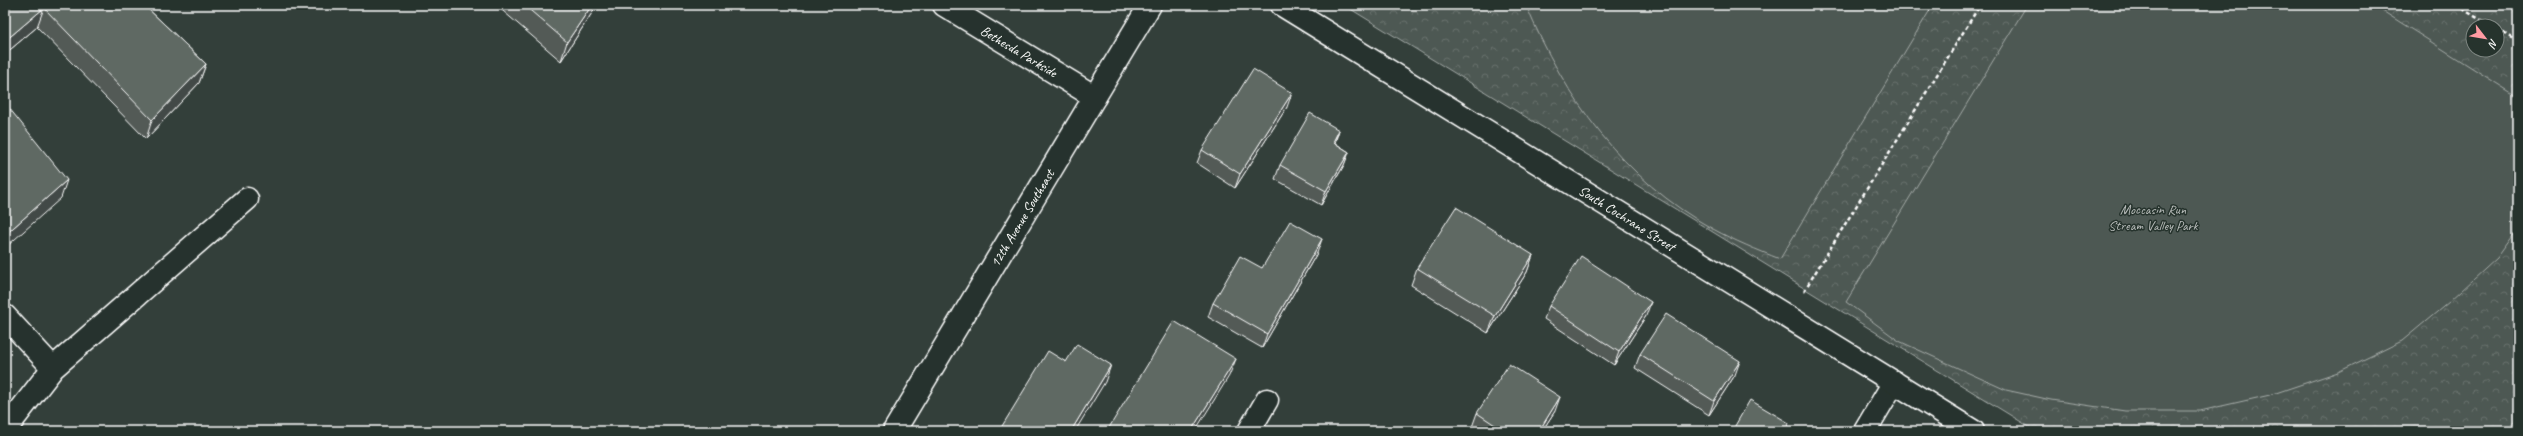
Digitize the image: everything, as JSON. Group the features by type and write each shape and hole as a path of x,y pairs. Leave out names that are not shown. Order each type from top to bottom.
{"street":[{"name":"Bethesda Parkside","path":"944,5 1095,97"},
{"name":"12th Avenue Southeast","path":"894,431 1150,5"},
{"name":"South Cochrane Street","path":"1282,5 1973,431"},
{"path":"5,430 53,368 247,199"},
{"path":"5,316 53,368"},
{"path":"1865,431 1894,382"},
{"path":"1249,431 1267,400"}],"path":[{"path":"1788,317 1980,5"},
{"path":"2456,5 2478,18"},
{"path":"2505,34 2518,42"}],"green space":[{"name":"Moccasin Run Stream Valley Park","path":"1344,5 2518,5 2518,415 2508,431 2036,431"},
{"path":"1526,5 1933,5 1780,259 1713,229 1681,209 1652,186 1625,161 1600,133 1578,103 1541,39"},
{"path":"2027,5 2373,5 2518,97 2518,229 2497,258 2449,302 2402,341 2338,372 2270,395 2200,411 2125,411 2051,400 2006,390 1899,341 1846,302"}],"building":[{"path":"5,5 144,5 206,64 152,120 44,8 5,41"},
{"path":"524,5 592,5 567,42"},
{"path":"1253,69 1292,93 1240,174 1202,150"},
{"path":"5,103 67,180 5,235"},
{"path":"1310,113 1339,130 1333,142 1349,152 1326,191 1280,165"},
{"path":"1456,207 1533,255 1495,316 1417,268"},
{"path":"1290,221 1322,239 1267,334 1213,303 1240,256 1262,268"},
{"path":"1581,256 1651,302 1619,352 1549,306"},
{"path":"1666,314 1740,361 1714,401 1640,354"},
{"path":"1174,321 1236,359 1191,431 1107,431"},
{"path":"1077,344 1111,365 1071,431 999,431 1048,351 1066,362"},
{"path":"1509,364 1560,397 1539,431 1504,431 1477,413"},
{"path":"1750,400 1789,423 1785,431 1732,431"}]}
